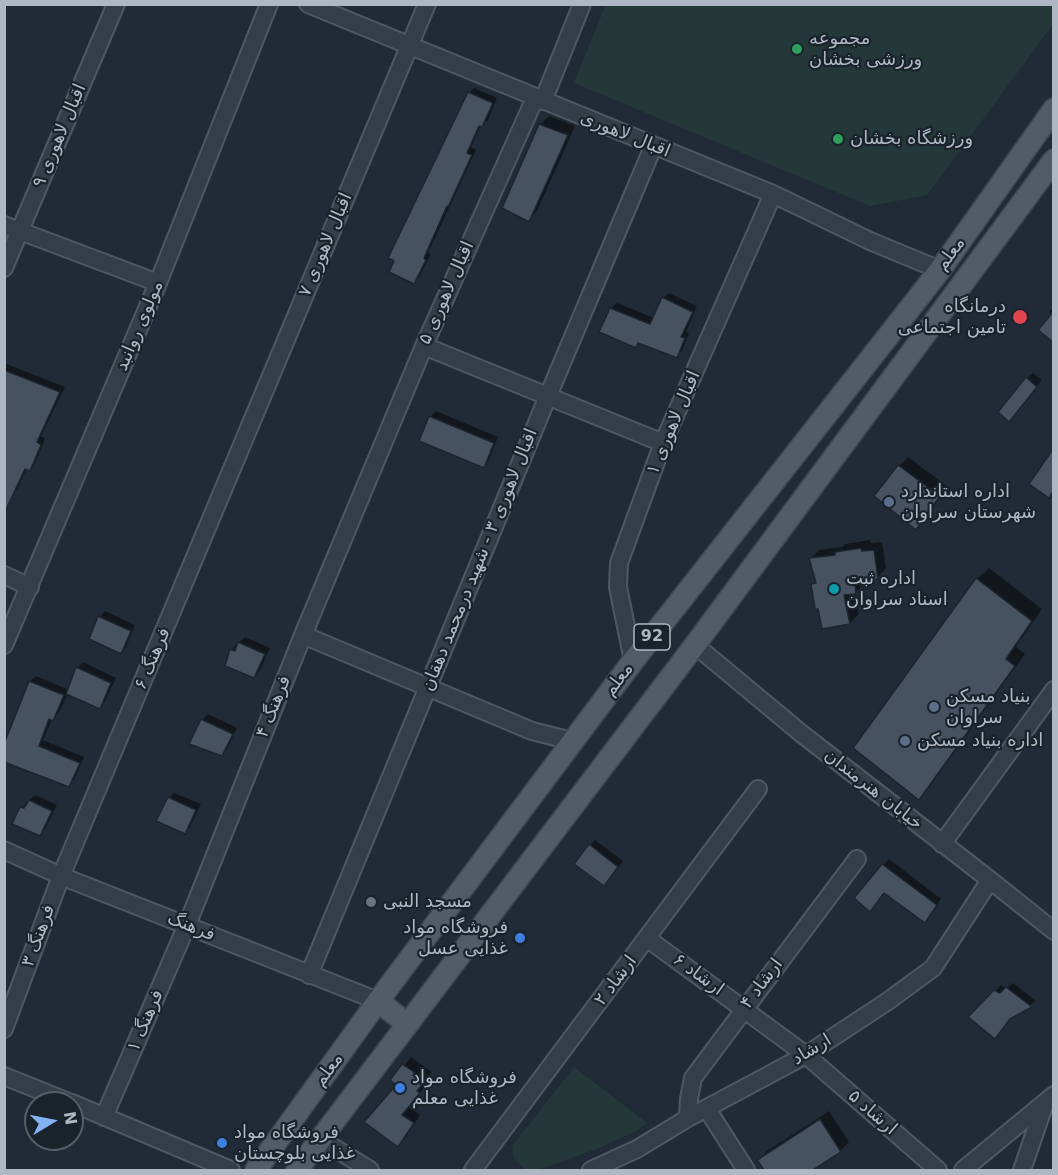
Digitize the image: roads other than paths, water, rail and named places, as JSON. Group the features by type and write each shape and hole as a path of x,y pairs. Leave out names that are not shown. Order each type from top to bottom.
{"main road":[{"name":"معلم","path":"256,1170 378,1001 573,741 939,270 1053,109"},
{"name":"معلم","path":"297,1170 695,645 1053,160"},
{"path":"378,1001 407,1024"}],"street":[{"name":"اقبال لاهوری ۹","path":"4,268 12,228 116,4"},
{"name":"مولوی روانبد","path":"4,645 159,283 269,4"},
{"name":"اقبال لاهوری","path":"308,4 653,147 773,194 870,241 939,270"},
{"name":"اقبال لاهوری ۷","path":"244,442 427,4"},
{"name":"اقبال لاهوری ۵","path":"363,490 424,346 582,4"},
{"name":"اقبال لاهوری ۳ - شهید درمحمد دهقان","path":"309,975 653,147"},
{"name":"اقبال لاهوری ۱","path":"633,662 618,587 619,562 663,443 773,194"},
{"path":"12,228 159,283"},
{"path":"424,346 663,443"},
{"name":"فرهنگ ۶","path":"62,876 244,442"},
{"name":"فرهنگ ۴","path":"187,925 363,490"},
{"path":"4,575 30,587"},
{"path":"303,635 532,731 573,741"},
{"name":"خیابان هنرمندان","path":"695,645 802,734 1053,931"},
{"path":"942,844 1053,690"},
{"name":"ارشاد ۲","path":"472,1170 648,939 758,789"},
{"name":"فرهنگ","path":"4,850 62,876 378,1001"},
{"name":"ارشاد ۴","path":"688,1118 693,1078 857,859"},
{"name":"فرهنگ ۳","path":"4,1029 62,876"},
{"name":"ارشاد","path":"591,1170 637,1149 688,1118 806,1055 888,1001 933,968 990,880"},
{"name":"فرهنگ ۱","path":"104,1117 187,925"},
{"name":"ارشاد ۶","path":"648,939 806,1055"},
{"name":"ارشاد ۵","path":"806,1055 938,1170"},
{"path":"4,1076 41,1091"},
{"path":"963,1170 1049,1099"},
{"path":"1022,1170 1049,1099"},
{"path":"707,1108 746,1170"},
{"path":"84,1109 231,1170"},
{"path":"320,1139 370,1170"}],"place":[{"name":"مجموعه ورزشی بخشان","path":"797,49"},
{"name":"ورزشگاه بخشان","path":"838,139"},
{"name":"درمانگاه تامین اجتماعی","path":"1020,317"},
{"name":"اداره استاندارد شهرستان سراوان","path":"889,502"},
{"name":"اداره ثبت اسناد سراوان","path":"834,589"},
{"name":"بنیاد مسکن سراوان","path":"934,707"},
{"name":"اداره بنیاد مسکن","path":"905,741"},
{"name":"مسجد النبی","path":"371,902"},
{"name":"فروشگاه مواد غذایی عسل","path":"520,938"},
{"name":"فروشگاه مواد غذایی معلم","path":"400,1088"},
{"name":"فروشگاه مواد غذایی بلوچستان","path":"222,1143"}]}
